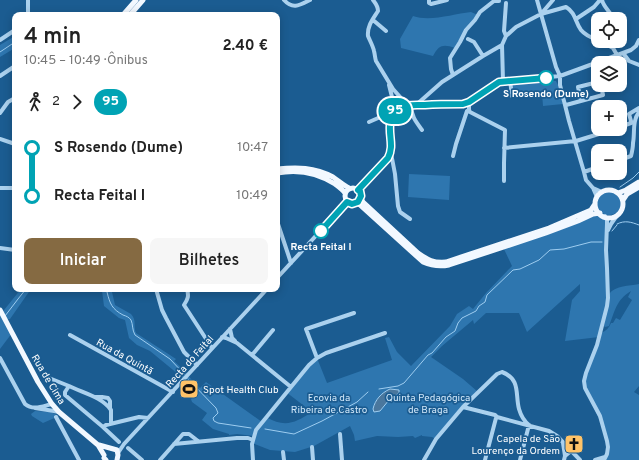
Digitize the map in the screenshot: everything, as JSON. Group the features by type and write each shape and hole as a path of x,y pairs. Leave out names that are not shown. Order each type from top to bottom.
{"main road":[{"path":"126,12 136,0"},
{"path":"133,12 143,0"},
{"path":"280,169 308,168 328,175 349,188 354,187 361,194 361,199 363,202 418,253 432,262 439,263 549,228 591,210 597,197 606,190 618,193 623,200"},
{"path":"280,173 300,171 315,174 328,180 345,193"},
{"path":"618,193 639,182"},
{"path":"357,203 423,262 440,267 546,233 593,214 611,217 618,214 627,194 639,187"},
{"path":"349,188 345,193 344,198 347,202 352,204 357,203 361,199"},
{"path":"595,204 602,215"},
{"name":"Rua de Cima","path":"1,311 57,414 98,445 111,448"},
{"name":"Rua de Cima","path":"98,445 104,458"},
{"path":"104,458 106,450 111,448"},
{"name":"Recta do Feital","path":"111,448 116,450 119,458"}],"street":[{"path":"28,0 28,12"},
{"path":"284,0 292,6 302,4 310,0"},
{"path":"369,122 385,115 392,104 399,103 401,98 393,89 376,61 375,53 368,36 368,30 372,20 378,11 373,0"},
{"path":"429,0 429,3 431,4 447,0"},
{"path":"537,0 586,180 593,188 597,197"},
{"path":"541,14 553,0"},
{"path":"576,19 594,7 601,0 609,12"},
{"path":"453,75 450,58 466,30 480,12 494,1 499,1"},
{"path":"506,3 504,31 506,36"},
{"path":"502,81 502,45 506,36 516,27 541,14 566,7 574,15 584,33 591,37"},
{"path":"372,20 386,31"},
{"path":"0,40 12,32"},
{"path":"468,38 474,42 483,56"},
{"path":"358,190 388,158 392,146 390,119 394,112 400,108 411,105 463,104 469,102 496,83 510,80 558,76 632,50 639,40"},
{"path":"416,105 436,86 502,45"},
{"path":"613,48 617,55"},
{"path":"623,53 629,61 639,66"},
{"path":"0,76 12,68"},
{"path":"387,79 394,112"},
{"path":"510,80 512,96"},
{"path":"581,100 578,87 591,84"},
{"path":"566,105 603,95 602,92"},
{"path":"0,113 8,102 12,100"},
{"path":"453,156 467,111 469,110 469,102"},
{"path":"411,105 413,117 422,130"},
{"path":"627,124 631,123 629,114 639,108"},
{"path":"469,110 470,112 505,130 504,181"},
{"path":"627,158 631,156 634,143 634,122 639,112"},
{"path":"504,148 576,141 592,136"},
{"path":"0,139 12,143"},
{"path":"391,152 398,206 400,212 410,220"},
{"path":"584,172 591,170"},
{"path":"0,188 12,188"},
{"path":"593,188 602,192"},
{"path":"280,275 347,202"},
{"path":"607,232 618,214"},
{"path":"595,460 604,458 608,446 600,416 585,388 584,381 597,344 608,298 606,250 607,220 602,215"},
{"path":"280,230 291,263"},
{"path":"0,248 12,250"},
{"path":"157,292 162,310 184,352 197,365"},
{"path":"188,292 188,300 184,305 212,348"},
{"name":"Recta do Feital","path":"111,448 122,443 148,418 264,292"},
{"path":"317,358 306,329 354,313"},
{"path":"230,329 232,338 237,343 291,387"},
{"path":"252,355 273,330"},
{"path":"253,460 253,440 256,430 309,365 317,358 333,350 385,333"},
{"name":"Rua da Quintã","path":"70,335 173,392"},
{"path":"222,337 237,343"},
{"path":"0,358 25,404 32,408 54,411 57,414 79,460"},
{"path":"424,460 436,439 463,407 497,374 502,372 508,374 514,382 517,391 519,409 524,420 529,425"},
{"path":"49,378 95,397 110,408 112,414 111,423"},
{"path":"69,386 65,392 65,395 122,443"},
{"path":"43,406 46,395"},
{"path":"32,408 52,404"},
{"path":"463,407 549,431 557,436 580,460"},
{"path":"103,427 111,423 139,417 148,418"},
{"path":"485,460 496,418 498,417"},
{"path":"520,460 529,425"},
{"path":"160,460 183,434 189,434 199,442"},
{"path":"340,434 342,460"},
{"path":"180,437 185,442"},
{"path":"174,444 237,438 248,438 253,440"},
{"name":"Recta do Feital","path":"119,458 122,443"},
{"path":"563,443 564,458"},
{"path":"128,448 142,460"},
{"path":"312,448 313,460"},
{"path":"564,458 571,451"},
{"path":"283,452 284,460"}],"green space":[{"path":"471,12 478,15 455,48 442,46 433,56 401,48 400,39 413,16 420,18 434,18"},
{"path":"12,38 12,50 0,57 0,45"},
{"path":"556,81 563,104 543,106 542,93 513,96 513,82"},
{"path":"409,174 450,176 449,200 408,197"},
{"path":"609,191 614,192 620,198 620,208 614,214 609,215 604,214 598,208 597,203 598,198 604,192"},
{"path":"600,213 605,216 607,220 608,298 601,333 609,326 604,326 609,294 619,287 639,284 639,386 634,392 639,395 639,460 604,460 607,454 605,432 588,395 584,381 599,337 565,341 572,300 580,291 580,284 527,332 519,313 486,313 474,324 473,320 431,357 463,379 478,392 436,439 422,435 415,438 413,436 377,436 355,441 350,426 314,446 295,452 270,450 252,443 254,436 237,434 229,435 213,429 202,420 207,413 192,402 191,399 197,391 150,351 137,345 129,338 125,320 119,318 104,306 102,292 112,292 115,305 131,314 134,319 136,333 176,359 174,361 200,388 206,382 262,422 266,417 279,422 290,423 312,412 286,392 317,358 327,383 392,360 385,338 389,337 397,352 411,366 450,326 457,314 469,306 473,309 512,266 503,247","holes":["631,291 628,297 632,300 620,320 616,318 609,326 622,298"]},
{"path":"19,292 29,292 10,319 5,320 12,333 0,349 0,315"},
{"path":"35,411 51,412 59,416 43,423 32,416 31,414"}],"shaded area":[{"path":"390,389 399,390 399,393 389,400 380,411 374,412 374,406 379,397"}],"waterway":[{"path":"0,52 12,44"},
{"path":"620,187 639,172"},
{"path":"617,224 628,222 639,225"},
{"path":"612,231 617,225"},
{"path":"379,389 398,386 404,383 428,355 432,353 446,337 455,331 462,318 476,311 479,306 485,302 487,295 513,270 520,269 539,260 550,250 564,249 591,242 602,242"},
{"path":"5,316 24,292"},
{"path":"107,292 110,303 116,311 131,320 135,335 170,359 185,375"},
{"path":"188,379 216,408 218,413 213,418 214,421 218,423 251,428"},
{"path":"265,429 294,434 357,402 368,392"}],"bus line":[{"name":"95","path":"321,231 347,202 349,204 354,204 361,199 360,191 358,190 388,158 392,146 390,119 394,112 406,106 463,104 469,102 499,82 546,78"}],"place":[{"name":"S Rosendo (Dume)","path":"546,78"},
{"name":"Recta Feital I","path":"321,231"},
{"name":"Spot Health Club","path":"189,389"},
{"name":"Capela de São Lourenço da Ordem","path":"574,444"}],"park label":[{"name":"Ecovia da Ribeira de Castro","path":"329,402"},
{"name":"Quinta Pedagógica de Braga","path":"428,402"}]}
